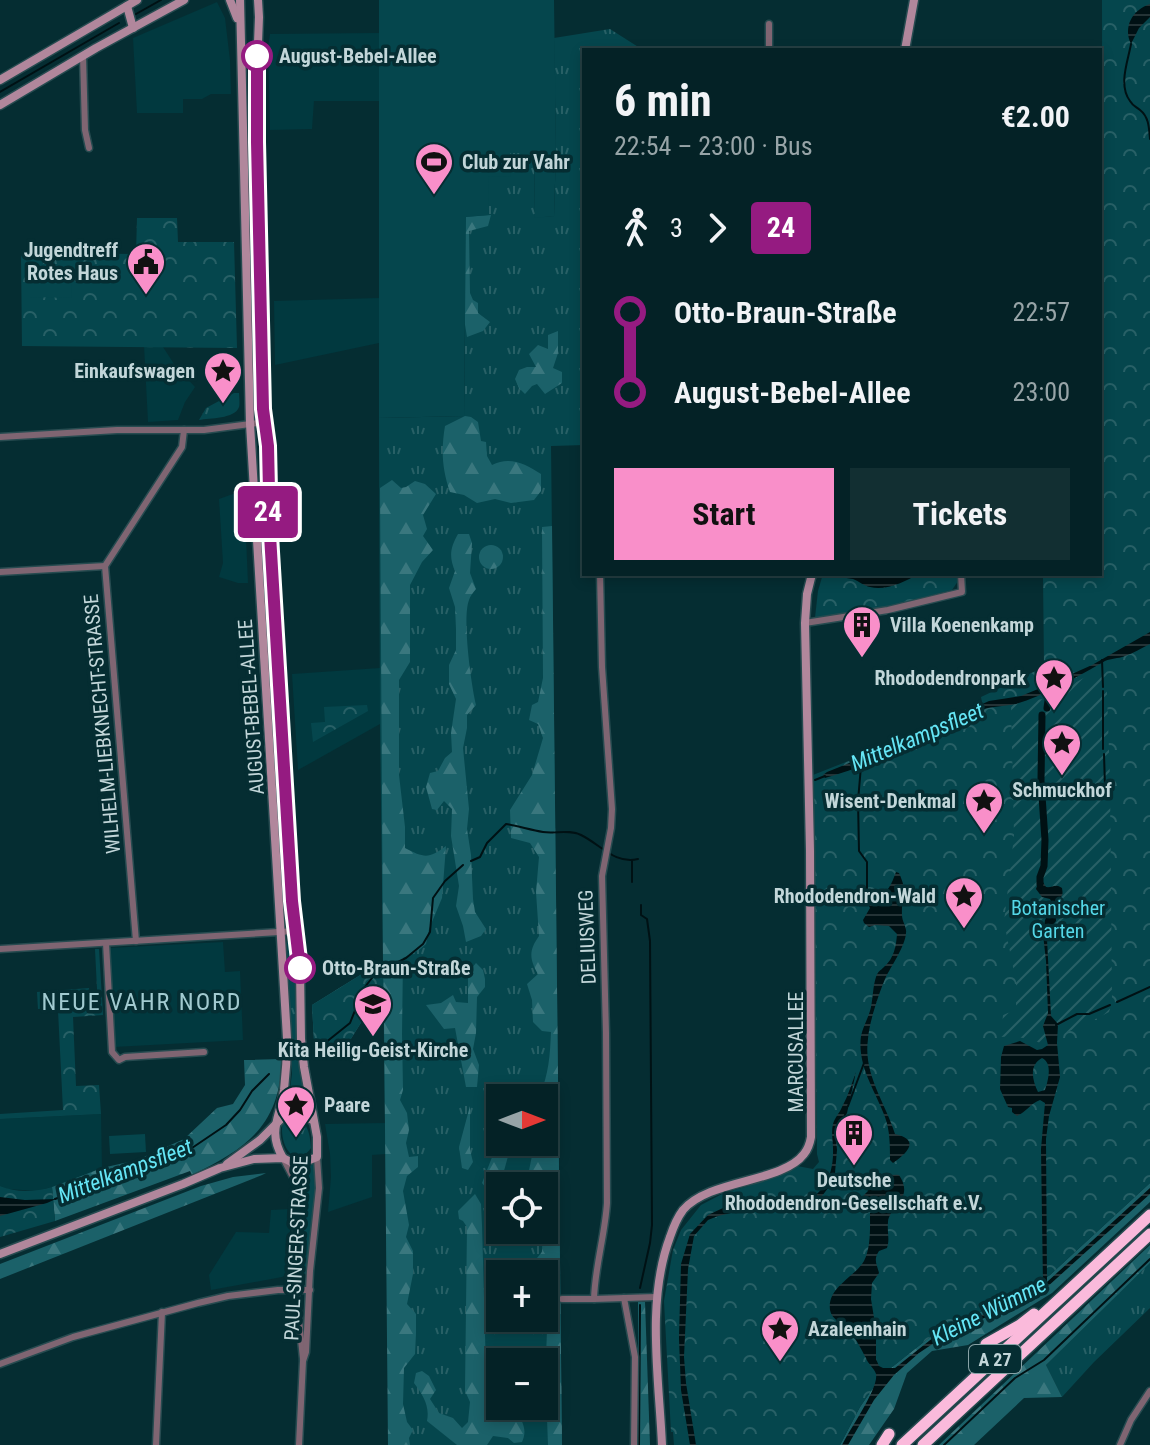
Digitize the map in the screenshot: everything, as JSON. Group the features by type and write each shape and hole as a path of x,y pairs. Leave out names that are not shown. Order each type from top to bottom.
{"highway":[{"name":"A 27","path":"902,1445 1150,1215"},
{"name":"A 27","path":"923,1445 1150,1234"},
{"path":"986,1344 1020,1325 1088,1272"},
{"path":"934,1445 969,1402"},
{"path":"882,1445 889,1434"}],"street":[{"path":"0,80 127,3 137,0"},
{"path":"0,105 133,28 181,2 193,0"},
{"name":"AUGUST-BEBEL-ALLEE","path":"230,0 240,26"},
{"name":"AUGUST-BEBEL-ALLEE","path":"240,0 250,424 287,1038 283,1099 275,1124 276,1144"},
{"name":"AUGUST-BEBEL-ALLEE","path":"258,0 256,96 268,504 292,901 300,968 301,1039 317,1137"},
{"path":"905,48 914,0"},
{"path":"127,3 133,28"},
{"path":"769,24 769,48"},
{"path":"83,56 85,130 89,148"},
{"path":"241,96 256,96"},
{"path":"0,437 117,430 184,430 265,422"},
{"name":"WILHELM-LIEBKNECHT-STRASSE","path":"136,941 105,566 182,447 184,430"},
{"path":"0,572 105,566"},
{"name":"DELIUSWEG","path":"594,1299 607,1203 602,876 612,809 602,667 600,576"},
{"name":"MARCUSALLEE","path":"662,1445 656,1297 659,1272 675,1223 682,1211 700,1197 789,1166 803,1156 811,1137 805,623 812,576"},
{"path":"805,623 888,610 962,592 961,576"},
{"path":"0,949 296,931"},
{"path":"106,943 112,1052 119,1060 125,1057 204,1052"},
{"path":"220,1168 260,1140 284,1116 292,1114 313,1120"},
{"name":"PAUL-SINGER-STRASSE","path":"303,1361 319,1188 317,1137"},
{"name":"PAUL-SINGER-STRASSE","path":"276,1144 299,1194 295,1246 303,1361 299,1445"},
{"path":"0,1254 220,1168 254,1159 283,1158 302,1163 317,1157"},
{"path":"0,1364 73,1337 228,1296 310,1290"},
{"path":"562,1299 656,1297"},
{"path":"624,1298 635,1357 634,1445"},
{"path":"156,1445 162,1312"},
{"path":"1120,1445 1131,1420 1150,1391"},
{"path":"1141,1403 1150,1405"}],"shaded area":[{"path":"217,2 225,18 231,94 183,99 183,113 137,113 133,38"},
{"path":"379,33 379,101 314,101 312,129 270,130 270,34"},
{"path":"379,298 379,343 275,365 274,301"},
{"path":"144,346 163,347 195,387 178,420 148,422"},
{"path":"244,490 248,583 238,583 219,577 223,563 219,499"},
{"path":"380,668 380,724 298,770 292,674"},
{"path":"223,942 225,972 240,971 243,1040 114,1047 109,948"},
{"path":"101,1114 102,1168 37,1191 0,1186 0,1119"},
{"path":"386,1123 386,1154 372,1155 372,1197 328,1212 331,1177 325,1124"},
{"path":"291,1209 288,1274 211,1290 209,1275 236,1232 269,1233 271,1210"}],"green space":[{"name":"Club zur Vahr","path":"379,0 554,0 554,216 535,218 534,153 510,153 511,176 488,177 489,215 466,217 464,416 379,418"},
{"name":"Rhododendronpark","path":"1102,0 1150,0 1150,1183 1050,1275 1011,1300 944,1326 882,1375 860,1407 840,1445 674,1445 664,1301 673,1250 681,1230 701,1205 724,1193 797,1166 813,1169 819,1162 813,775 982,702 981,697 1044,667 1043,576 1102,576"},
{"name":"Club zur Vahr","path":"610,29 640,48 582,48 582,445 551,446 562,1445 389,1445 379,418 464,416 466,217 488,176 510,153 534,152 535,217 554,216 554,38"},
{"path":"491,215 488,226 469,231 470,293 478,303 478,313 490,322 483,331 467,337 463,312 463,217"},
{"path":"137,218 177,218 178,242 234,242 237,348 22,346 21,253 136,254"},
{"path":"29,275 72,276 71,298 29,297"},
{"path":"558,331 558,353 553,368 562,372 562,383 545,394 537,384 525,394 515,379 519,370 536,367 529,354 538,345 548,349 548,335"},
{"path":"239,393 237,411 227,416 199,420 206,408"},
{"path":"465,416 478,422 481,441 486,442 487,456 492,465 505,461 517,462 541,474 541,491 534,500 511,503 495,499 477,503 464,495 450,492 443,459 445,426"},
{"path":"392,480 401,488 415,481 425,484 436,494 423,515 427,529 423,536 433,550 422,562 410,585 410,662 399,680 399,775 405,848 426,856 446,846 442,898 426,944 403,958 403,1090 400,1100 407,1113 409,1157 418,1156 418,1167 407,1176 403,1191 409,1225 406,1237 413,1251 413,1274 407,1304 416,1314 415,1354 404,1368 403,1404 407,1422 413,1430 410,1445 388,1445 384,1020 362,1021 347,1045 315,1058 312,1005 383,961 380,488"},
{"path":"552,526 562,1445 548,1445 547,1420 558,1420 558,1348 546,1348 547,1332 558,1332 558,1260 535,1260 542,1252 542,1244 558,1244 558,1172 529,1172 532,1156 558,1156 558,1084 543,1084 551,1032 542,1031 533,1022 532,1000 527,984 538,974 531,955 539,936 536,892 539,857 530,843 511,838 510,810 532,775 543,738 538,724 529,720 532,705 538,702 543,678 542,527"},
{"path":"458,534 469,534 472,543 470,573 476,589 469,600 466,621 476,705 467,715 463,748 473,899 475,912 486,929 481,936 466,942 456,906 459,886 451,836 452,809 444,801 437,810 432,809 426,787 430,773 438,771 452,752 451,733 456,699 449,684 449,665 456,650 456,629 455,607 449,588 455,571 452,548"},
{"path":"491,545 500,548 503,557 500,566 491,569 482,566 479,557 482,548"},
{"path":"822,576 958,576 952,590 885,607 815,618"},
{"name":"Botanischer Garten","path":"1106,666 1112,1001 1109,1012 1045,1045 1023,1038 1001,1037 1003,1015 1016,1010 1016,982 1004,922 1014,836 1011,702 1045,699"},
{"path":"367,705 368,711 313,742 311,723 325,722 324,707"},
{"path":"289,940 293,943 298,1042 306,1101 289,1097 292,1074 286,944"},
{"path":"95,949 99,949 103,1015 73,1017 76,1086 99,1085 101,1114 0,1119 0,1114 63,1110 58,1010 98,1008"},
{"path":"383,961 384,1020 362,1021 347,1045 315,1058 312,1005"},
{"path":"476,963 483,970 485,979 485,987 477,997 473,1049 479,1065 477,1087 466,1087 455,1028 444,1029 426,1005 441,1003 453,995 456,1002 468,1003 468,973"},
{"path":"89,988 90,1006 38,1009 37,992"},
{"path":"282,1059 275,1102 267,1118 257,1132 229,1155 192,1175 190,1171 55,1221 52,1187 102,1168 137,1160 184,1139 217,1108 233,1104 245,1085 244,1060"},
{"path":"470,1106 473,1162 468,1170 462,1168 459,1147"},
{"path":"294,1117 305,1125 311,1143 311,1148 298,1157 288,1151 282,1130 283,1122"},
{"path":"145,1134 146,1152 110,1154 109,1136"},
{"path":"492,1156 508,1156 504,1172 486,1172"},
{"path":"314,1162 313,1218 307,1273 303,1276 304,1207 299,1166"},
{"path":"266,1173 0,1279 0,1264 201,1186 233,1177"},
{"path":"1150,1183 1150,1202 1052,1293 968,1345 932,1351 907,1373 894,1409 869,1445 840,1445 860,1407 882,1375 944,1326 1011,1300 1050,1275"},
{"path":"0,1186 26,1191 52,1187 55,1221 0,1237"},
{"path":"475,1194 481,1204 486,1420 520,1420 524,1429 522,1442 514,1443 508,1438 493,1436 487,1445 457,1445 427,1421 425,1401 414,1383 416,1373 422,1371 429,1376 436,1390 430,1399 439,1413 453,1418 462,1428 468,1422 470,1402 465,1391 467,1227 459,1219 458,1211"},
{"path":"1150,1245 1150,1263 1046,1365 1062,1397 1024,1398 974,1445 939,1445"},
{"path":"1150,1263 1150,1308 1062,1397 1046,1365"},
{"path":"638,1302 645,1302 650,1445 638,1445"}],"water":[{"path":"1150,4 1150,17 1139,28 1131,44 1128,31 1131,20 1138,10"},
{"path":"834,576 914,576 882,588"},
{"path":"1150,632 1150,644 1128,655 1105,661 1038,696 1016,704 984,709 886,756 845,772 825,778 823,775 989,701 1021,696 1043,687 1092,665"},
{"path":"896,872 904,886 902,915 906,933 877,1000 867,1052 872,1076 895,1134 909,1143 907,1151 893,1163 890,1160 887,1122 864,1068 860,1047 876,977 892,956 897,934 889,926 869,927 864,923 870,908 865,894 867,889 875,899 883,894"},
{"path":"1040,877 1046,887 1062,888 1062,895 1055,902 1056,921 1048,931 1047,939 1051,1016 1058,1024 1060,1077 1046,1139 1047,1282 1150,1188 1150,1194 1046,1288 949,1333 919,1353 894,1375 874,1400 848,1445 842,1445 876,1380 875,1372 855,1338 830,1310 833,1295 860,1267 868,1250 870,1213 877,1211 878,1201 875,1199 867,1204 860,1199 868,1191 865,1183 881,1176 899,1175 904,1190 900,1202 889,1216 888,1245 877,1254 879,1273 872,1283 876,1359 879,1366 895,1368 948,1329 1018,1300 1043,1285 1041,1149 1045,1103 1037,1101 1017,1116 1008,1107 1000,1089 1004,1046 1020,1041 1037,1050 1048,1045 1043,1026 1048,1013 1043,934 1052,903 1036,889","holes":["1042,1058 1049,1068 1047,1082 1045,1090 1038,1092 1033,1069 1038,1061"]},
{"path":"856,1072 847,1113 835,1129 835,1173 822,1196 810,1205 795,1210 718,1216 708,1220 694,1236 688,1269 684,1357 696,1445 690,1445 681,1390 679,1338 681,1264 690,1234 708,1215 723,1208 793,1206 819,1192 831,1169 833,1124"},
{"path":"0,1197 25,1200 56,1199 0,1216"}],"waterway":[{"path":"136,14 161,0"},
{"path":"0,92 119,23"},
{"path":"1131,44 1125,73 1126,95 1145,116 1150,139"},
{"path":"1102,660 1103,687"},
{"path":"1047,708 1050,687"},
{"path":"1103,691 1103,749"},
{"path":"1040,884 1045,840 1041,781 1042,715"},
{"path":"1104,754 1105,787"},
{"path":"861,766 859,851 867,862 867,889"},
{"name":"Mittelkampsfleet","path":"815,780 825,776"},
{"name":"Mittelkampsfleet","path":"471,861 480,857 487,843 506,824 543,832 576,833 622,859 638,859"},
{"path":"632,861 632,882"},
{"name":"Mittelkampsfleet","path":"320,1047 350,1023 364,988 376,973 406,958 423,944 430,932 433,898 445,881 463,865"},
{"path":"640,1288 652,1225 650,941 647,919 641,915 641,905"},
{"path":"1117,1002 1150,987"},
{"path":"1056,1025 1077,1014 1089,1014 1110,1005"},
{"path":"848,1106 864,1063"},
{"name":"Mittelkampsfleet","path":"55,1199 189,1150 226,1125 269,1074"},
{"path":"836,1140 846,1112"},
{"path":"944,1445 1015,1378 1044,1360 1150,1259"},
{"path":"639,1445 640,1305"}],"bus line":[{"name":"24","path":"257,56 263,409 268,446 268,504 292,901 300,968"}],"place":[{"name":"August-Bebel-Allee","path":"257,56"},
{"name":"Club zur Vahr","path":"434,196"},
{"name":"Jugendtreff Rotes Haus","path":"146,296"},
{"name":"Einkaufswagen","path":"223,405"},
{"name":"Villa Koenenkamp","path":"862,659"},
{"name":"Rhododendronpark","path":"1054,712"},
{"name":"Schmuckhof","path":"1062,777"},
{"name":"Wisent-Denkmal","path":"984,835"},
{"name":"Rhododendron-Wald","path":"964,930"},
{"name":"Otto-Braun-Straße","path":"300,968"},
{"name":"Kita Heilig-Geist-Kirche","path":"373,1038"},
{"name":"Paare","path":"296,1139"},
{"name":"Deutsche Rhododendron-Gesellschaft e.V.","path":"854,1167"},
{"name":"Azaleenhain","path":"780,1363"}],"district":[{"name":"NEUE VAHR NORD","path":"142,1002"}],"water label":[{"name":"Kleine Wümme","path":"989,1311"}]}
